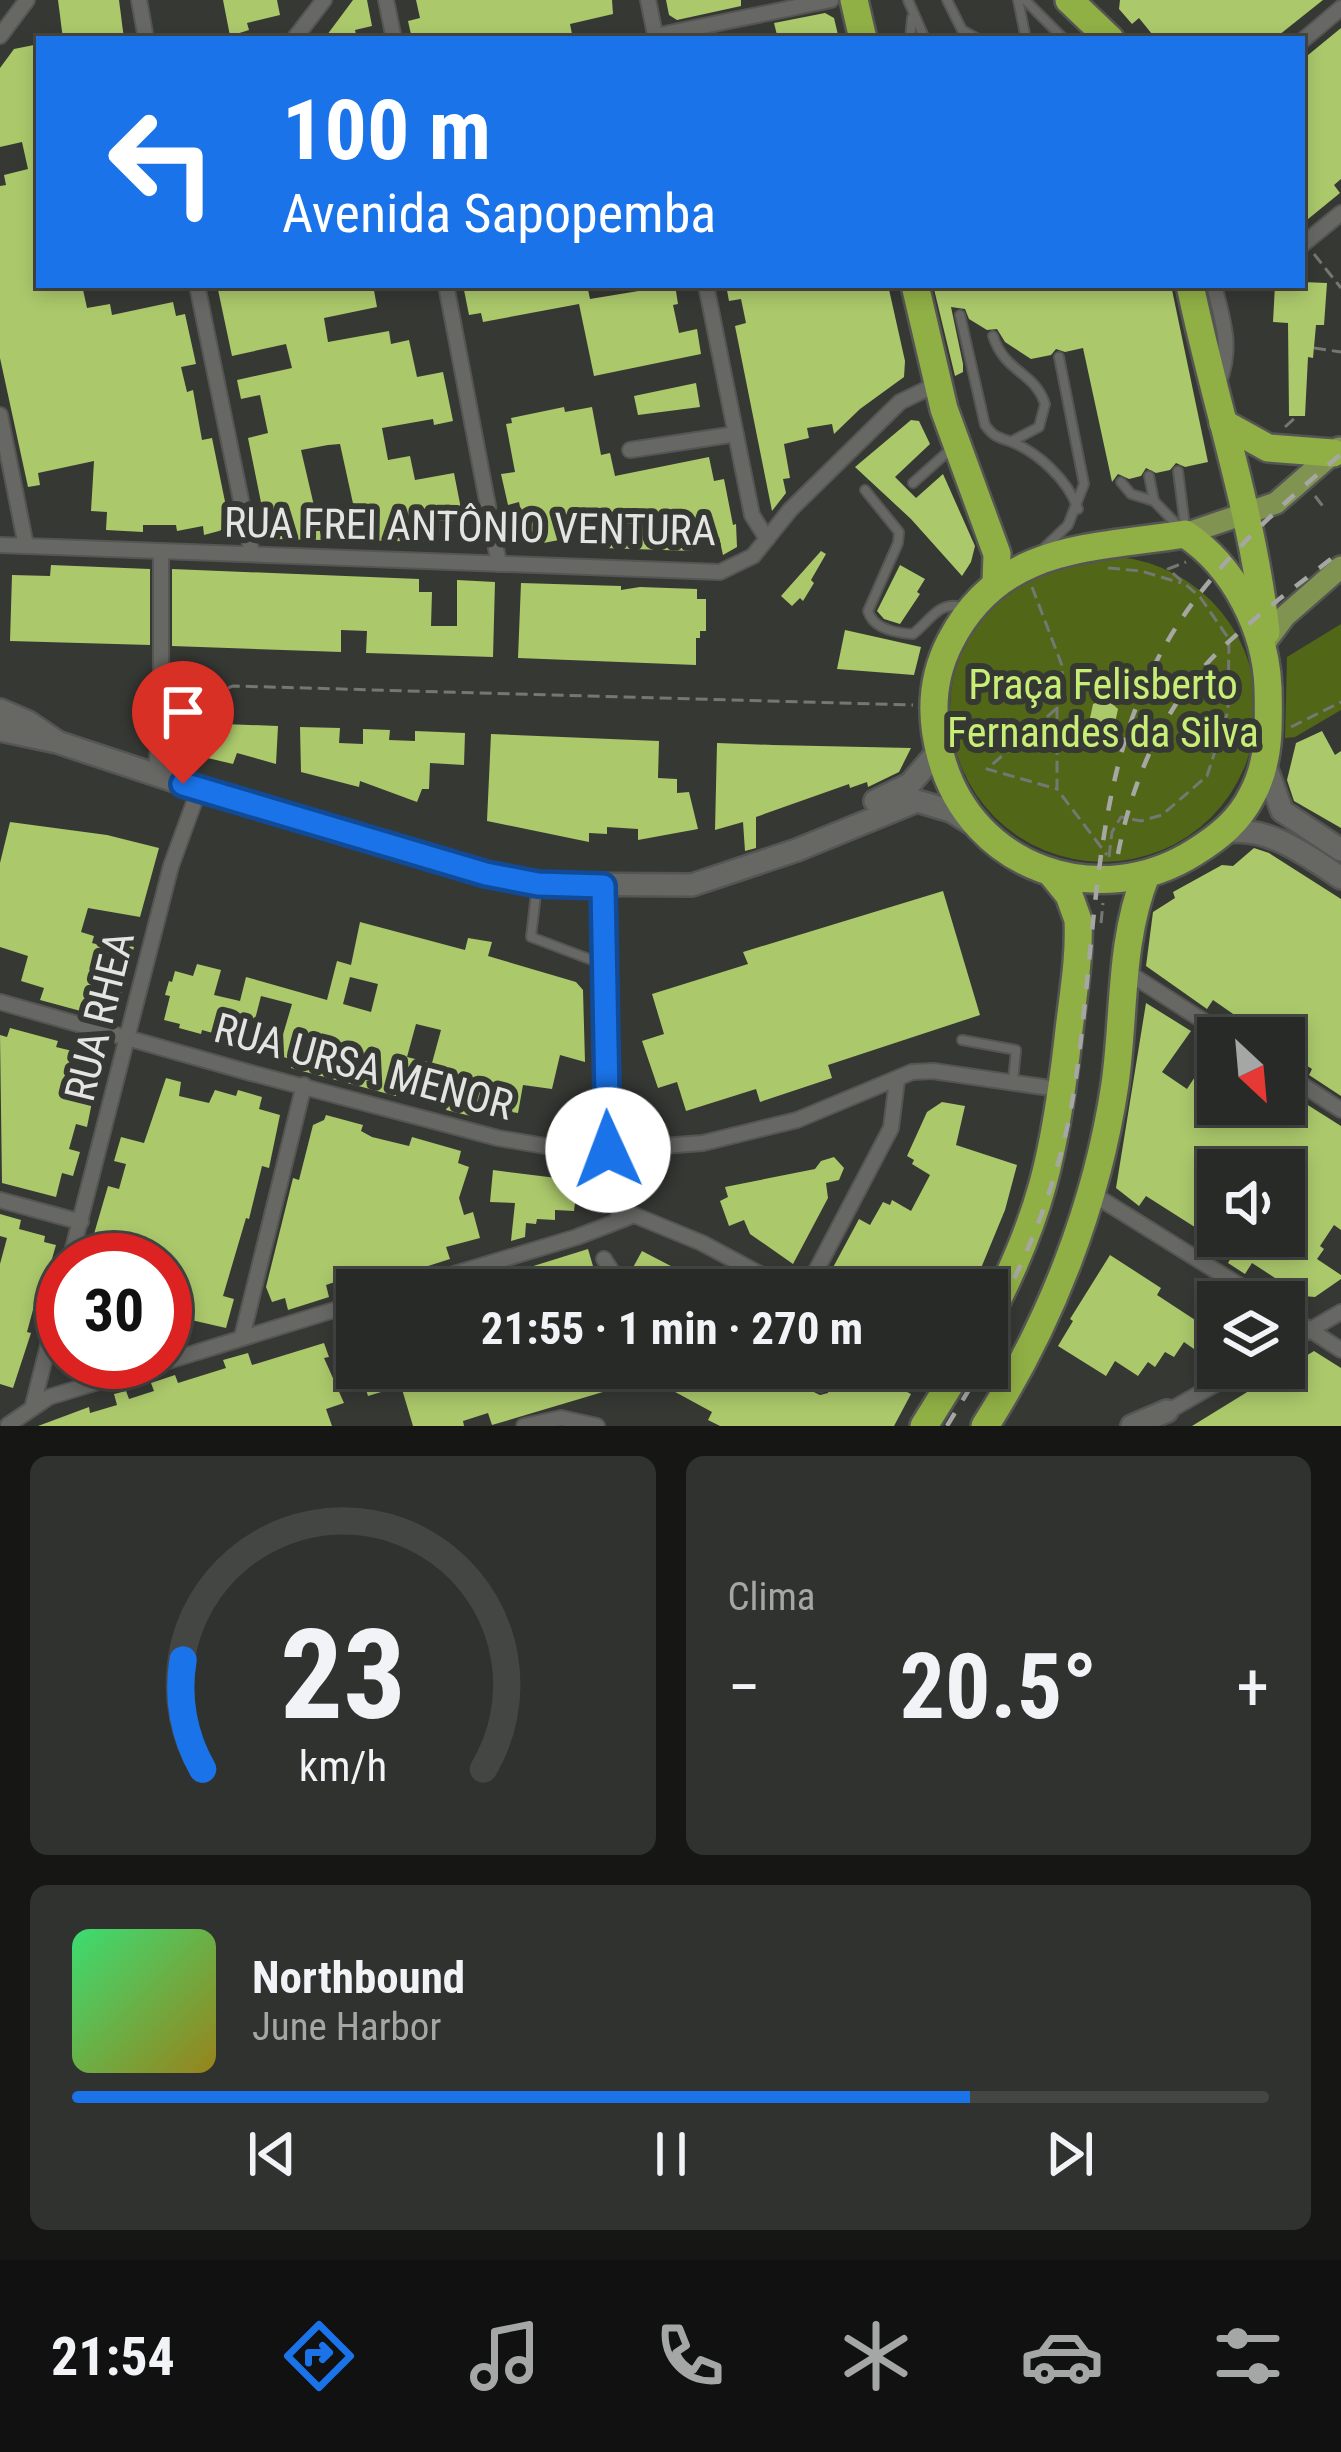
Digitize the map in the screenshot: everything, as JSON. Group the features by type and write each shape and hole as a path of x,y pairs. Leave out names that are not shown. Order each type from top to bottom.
{"highway":[{"path":"854,0 862,36"},
{"path":"1069,0 1107,36"},
{"path":"916,288 938,384 997,554 996,584"},
{"path":"1191,288 1258,562 1267,647 1267,751 1255,791 1225,832 1177,863 1146,875 1099,881 1052,874 999,848 978,828 947,782 933,706 946,651 970,610 996,584 1185,534 1230,580 1267,647"},
{"path":"1223,423 1268,448 1337,450"},
{"path":"1008,1276 1048,1174 1064,1090 1078,920 1069,895 1052,874"},
{"path":"986,1426 1065,1271 1091,1193 1115,1081 1133,906 1146,875"},
{"path":"924,1426 941,1389"}],"main road":[{"path":"1185,534 1276,503 1337,450"},
{"path":"1267,647 1285,616 1341,567"},
{"path":"0,710 57,742"},
{"path":"0,730 57,742 486,874 538,884 692,885 797,850 917,801 951,812 978,828"},
{"path":"675,883 688,872 794,838 893,793 910,784 939,751"},
{"path":"1267,751 1282,811 1338,844"},
{"path":"1225,832 1266,833 1341,878"},
{"path":"1132,1426 1167,1411"}],"street":[{"path":"139,0 145,36"},
{"path":"306,0 310,18"},
{"path":"296,36 324,0"},
{"path":"386,0 393,36"},
{"path":"648,0 655,36"},
{"path":"660,36 831,0"},
{"path":"0,14 22,6"},
{"path":"0,36 22,6"},
{"path":"1305,38 1341,8"},
{"path":"1305,243 1341,213"},
{"path":"198,288 252,554"},
{"path":"447,288 499,564"},
{"path":"707,288 752,515 767,538"},
{"path":"1214,395 1228,358 1215,288"},
{"name":"RUA FREI ANTÔNIO VENTURA","path":"0,545 720,572 753,556 790,510 899,402 938,384"},
{"path":"0,415 26,546"},
{"path":"630,450 736,434"},
{"path":"156,776 161,551"},
{"name":"RUA RHEA","path":"78,1233 171,866 199,789"},
{"path":"603,886 608,1150 619,1218"},
{"path":"1124,970 1197,1017"},
{"name":"RUA URSA MENOR","path":"0,1002 498,1138 551,1148 608,1150 704,1143 796,1120 912,1072 1064,1090"},
{"path":"817,1269 891,1128 897,1080"},
{"path":"242,1337 304,1085"},
{"path":"1305,1087 1341,1110"},
{"path":"1091,1193 1232,1281"},
{"path":"0,1200 81,1222"},
{"path":"470,1269 634,1215 749,1269"},
{"path":"604,1259 610,1269"},
{"path":"192,1353 336,1309"},
{"path":"1305,1334 1341,1312"},
{"path":"1305,1326 1341,1350"},
{"path":"33,1405 37,1389"},
{"path":"0,1418 9,1425 33,1405 82,1389"},
{"path":"1148,1426 1206,1389"},
{"path":"524,1426 561,1418 597,1426"}],"lane":[{"path":"908,0 923,36"},
{"path":"947,0 962,30 973,36"},
{"path":"1021,0 1060,36"},
{"path":"1021,0 1026,36"},
{"path":"910,36 912,16"},
{"path":"960,315 982,418 997,438 1011,441 1065,481 1078,509"},
{"path":"993,336 1003,359 1038,387 1045,404 1039,427 1011,441"},
{"path":"1029,573 1078,509 1084,469 1059,357"},
{"path":"913,483 958,443"},
{"path":"1178,471 1185,534"},
{"path":"1149,476 1154,502"},
{"path":"1120,482 1131,494 1154,502 1185,534"},
{"path":"865,490 899,532 868,611 876,626 913,634 941,608 956,605 970,610"},
{"path":"538,884 531,937 604,965"},
{"path":"962,1040 1016,1050 1013,1082"}],"path":[{"path":"1305,245 1341,288"},
{"path":"1314,348 1341,352"},
{"path":"1101,567 1141,571 1186,585"},
{"path":"987,769 1057,789 1109,858 1112,832 1120,817 1141,821 1162,815 1207,776 1228,711 1228,639 1200,597 1168,569"},
{"path":"1029,573 1063,668 1057,789"},
{"path":"161,704 167,709 182,708 233,686 933,706"},
{"path":"1267,751 1341,702"},
{"path":"976,773 987,769 1058,708"}],"green space":[{"name":"Praça Felisberto Fernandes da Silva","path":"1103,556 1161,568 1211,601 1244,651 1256,709 1244,767 1211,817 1161,850 1103,862 1045,850 995,817 962,767 950,709 962,651 995,601 1045,568"},
{"path":"1341,624 1341,710 1285,738 1287,657"}],"building":[{"path":"58,0 119,0 124,36 63,36"},
{"path":"223,0 277,0 280,15 247,23 249,30 230,36"},
{"path":"353,0 367,0 372,26 355,30 356,36 326,36"},
{"path":"416,0 612,0 613,14 570,24 572,36 411,36 408,21 420,18"},
{"path":"666,0 741,0 741,6 677,20 669,15"},
{"path":"1120,0 1323,0 1278,36 1154,36 1139,18 1132,24 1119,9"},
{"path":"825,13 834,18 838,36 777,36 774,23"},
{"path":"1341,28 1341,179 1334,185 1340,193 1305,222 1305,58"},
{"path":"36,46 36,288 83,288 87,308 110,304 112,315 173,302 176,316 185,314 196,364 181,367 187,392 193,390 202,440 212,438 230,526 219,531 204,535 203,526 177,531 176,525 143,525 143,532 106,530 107,512 91,511 94,461 38,473 40,485 28,487 0,358 0,186 6,185 4,175 28,169 22,142 0,147 0,68 14,49"},
{"path":"1327,283 1324,325 1316,325 1313,358 1308,357 1305,416 1289,416 1288,323 1273,322 1275,288"},
{"path":"218,288 374,288 377,307 324,318 328,342 389,331 391,344 409,340 417,377 443,372 453,421 434,425 433,419 382,428 388,460 410,456 415,480 454,473 463,519 446,522 448,533 425,538 426,542 361,540 340,444 301,450 322,540 275,539 267,532 248,438 268,433 260,395 241,399 237,380 292,368 286,344 232,356"},
{"path":"464,288 588,288 590,299 675,288 678,304 673,305 679,333 697,329 701,354 594,376 579,304 483,322 481,313 469,315"},
{"path":"727,288 889,288 905,361 904,377 834,434 832,424 807,428 809,438 784,444 790,478 783,479 786,493 772,511 735,326 746,323 741,299 729,301"},
{"path":"934,288 1172,288 1208,462 1185,467 1176,463 1156,473 1146,468 1141,476 1129,479 1118,474 1112,482 1083,348 1056,349 1051,355 1031,359 1005,342 997,329 987,330 969,319 965,309 951,307 963,364 963,372 955,376"},
{"path":"696,383 700,407 638,415 634,396"},
{"path":"564,407 565,412 592,407 601,455 610,453 615,476 709,457 714,481 724,479 737,547 723,555 719,537 691,542 693,551 603,548 600,532 528,546 519,502 508,505 501,474 515,472 506,424 512,423 511,418"},
{"path":"911,420 919,421 930,444 895,477 916,498 943,474 975,546 962,576 855,467"},
{"path":"821,551 826,554 811,580 814,583 803,601 800,598 792,606 781,596"},
{"path":"51,565 150,569 150,645 10,641 12,575 50,576"},
{"path":"900,565 925,579 900,624 877,611"},
{"path":"172,569 419,579 419,592 432,592 431,626 457,626 457,580 495,582 493,657 366,653 367,631 341,630 341,652 172,646"},
{"path":"521,583 697,589 697,599 706,599 706,631 696,638 696,665 518,658"},
{"path":"845,630 921,647 914,675 837,669"},
{"path":"1107,699 1118,709 1115,723 1101,727 1090,718 1093,704"},
{"path":"171,722 278,726 276,764 237,753 233,764 174,750"},
{"path":"300,727 340,728 339,743 363,744 363,729 390,730 389,740 415,741 415,731 465,733 464,765 430,763 429,789 422,789 417,802 360,781 359,787 301,772"},
{"path":"1322,731 1335,755 1341,751 1341,828 1294,801 1287,780 1296,743"},
{"path":"491,734 659,741 658,778 677,779 677,793 689,792 698,829 638,840 638,829 607,827 607,834 589,833 589,842 487,821"},
{"path":"717,743 911,748 899,772 868,787 867,782 850,788 849,784 756,817 756,848 745,851 743,822 715,830"},
{"path":"10,822 107,835 159,848 140,917 88,908 81,932 94,936 92,943 119,950 121,943 134,947 114,1020 40,1000 44,988 21,981 28,956 0,947 0,863"},
{"path":"1254,848 1341,899 1341,1096 1309,1075 1305,1017 1237,1017 1213,1000 1207,1009 1146,966 1153,912 1175,898 1173,892 1222,865 1233,866"},
{"path":"943,891 980,1015 828,1065 832,1078 760,1102 756,1089 686,1111 677,1082 658,1088 642,1041 664,1034 652,994 748,964 743,952"},
{"path":"360,922 465,950 468,938 492,942 488,956 576,982 583,990 585,1062 560,1055 552,1089 523,1085 518,1113 498,1110 500,1086 494,1085 479,1118 446,1110 448,1102 399,1085 396,1096 291,1068 293,1060 277,1055 292,1004 261,996 249,1043 202,1030 201,1034 164,1020 169,981 175,971 193,976 197,964 221,970 214,995 240,1001 246,977 327,1000 337,961 351,965","holes":["350,977 378,984 371,1012 343,1004","416,1024 441,1030 432,1063 407,1057"]},
{"path":"1146,1003 1191,1031 1162,1072 1187,1089 1197,1074 1197,1125 1305,1125 1305,1103 1341,1126 1341,1230 1334,1225 1317,1259 1341,1279 1315,1297 1305,1296 1305,1281 1280,1281 1252,1263 1245,1274 1228,1263 1231,1257 1305,1257 1305,1149 1197,1149 1197,1228 1146,1196 1139,1206 1116,1188"},
{"path":"10,1028 58,1041 56,1047 100,1062 87,1127 76,1124 69,1149 80,1152 73,1176 62,1173 56,1197 2,1183 0,1035 7,1037"},
{"path":"166,1078 181,1082 179,1096 209,1103 215,1090 236,1096 238,1090 262,1097 259,1109 280,1115 269,1168 262,1166 223,1296 234,1299 226,1328 192,1320 192,1233 94,1233 108,1186 119,1189 126,1164 114,1161 121,1137 144,1143"},
{"path":"942,1102 965,1106 956,1145 1017,1165 981,1269 832,1269 859,1219 870,1225 883,1202 890,1205 892,1200 911,1211 930,1175 907,1156 927,1112"},
{"path":"326,1115 363,1125 361,1131 372,1137 409,1146 412,1137 461,1151 458,1163 469,1167 459,1198 464,1215 473,1212 480,1238 446,1247 450,1259 419,1269 336,1269 336,1282 326,1285 329,1297 288,1310 285,1298 272,1302 266,1287 293,1178 299,1180 313,1125"},
{"path":"834,1157 844,1168 839,1180 826,1183 828,1198 793,1264 750,1234 744,1220 729,1226 720,1201 728,1197 725,1187 815,1169"},
{"path":"493,1170 589,1182 588,1203 575,1203 574,1211 555,1210 555,1220 526,1223 525,1237 511,1241 515,1203 490,1202"},
{"path":"0,1214 21,1220 19,1229 36,1234 36,1306 13,1388 0,1384 0,1264 7,1238 0,1236"},
{"path":"588,1249 594,1269 524,1269"},
{"path":"642,1251 677,1269 632,1269"},
{"path":"1110,1255 1161,1288 1157,1295 1197,1321 1197,1351 1184,1342 1174,1357 1165,1352 1155,1367 1148,1362 1138,1376 1115,1361 1106,1376 1058,1346"},
{"path":"324,1343 329,1357 324,1358 344,1403 326,1409 332,1426 38,1426 89,1407 90,1413 117,1405 114,1394 126,1391 129,1399 153,1389 192,1389 192,1379 226,1368 223,1360 248,1353 252,1365"},
{"path":"1314,1351 1341,1368 1341,1426 1192,1426 1252,1389 1305,1389 1305,1357"},
{"path":"402,1389 613,1389 492,1425 488,1413 463,1421 464,1426 413,1426"},
{"path":"670,1389 808,1389 820,1395 829,1389 901,1389 911,1394 894,1426 720,1426 708,1420 712,1412"}],"railway":[{"path":"1008,1291 1062,1150 1082,1034 1105,827 1129,728 1147,681 1164,646 1207,585 1257,530 1341,454"},
{"path":"1118,854 1142,771 1183,694 1234,637 1341,551"},
{"path":"947,1426 969,1389"}],"route":[{"path":"183,784 486,874 538,884 603,886 608,1150"}]}
